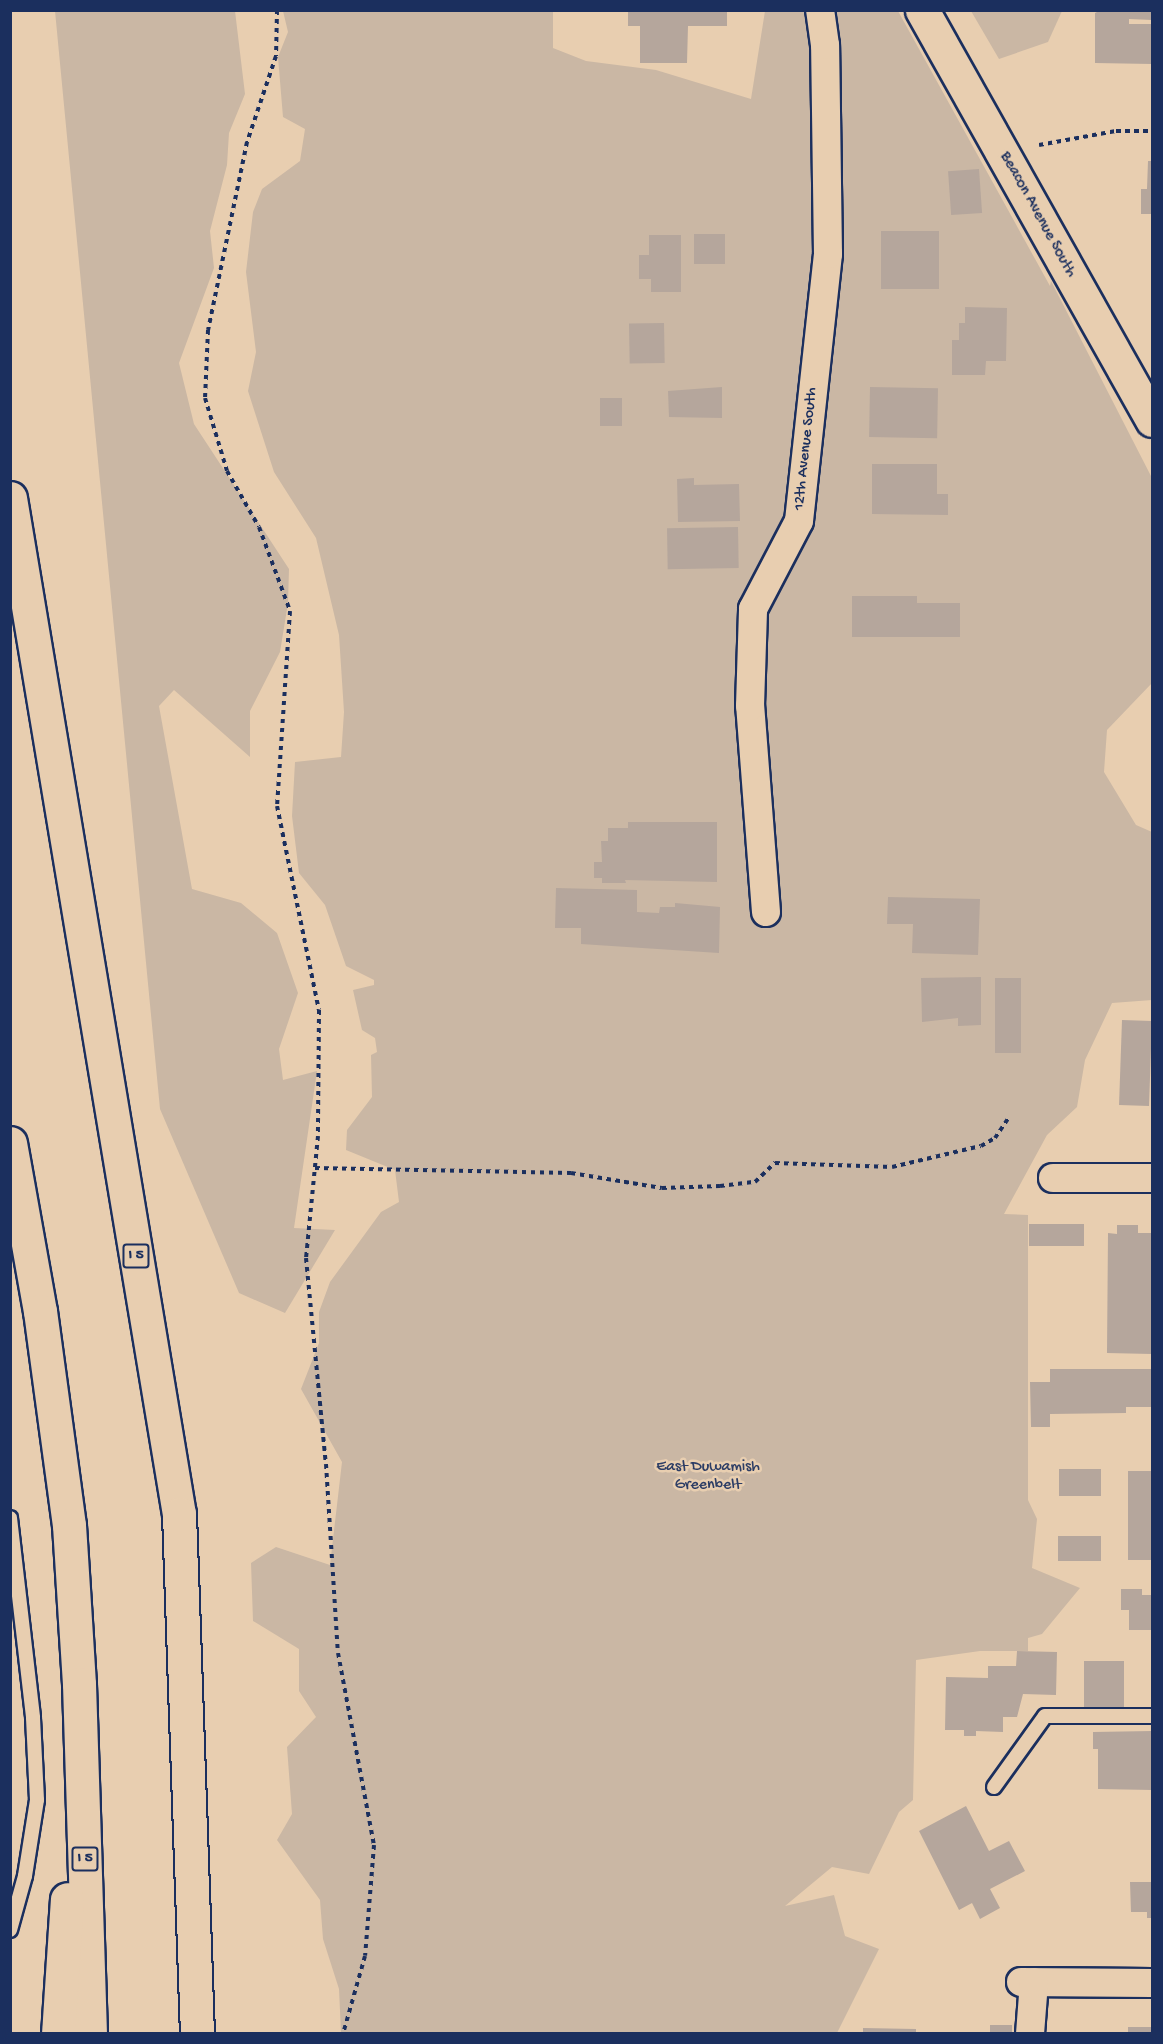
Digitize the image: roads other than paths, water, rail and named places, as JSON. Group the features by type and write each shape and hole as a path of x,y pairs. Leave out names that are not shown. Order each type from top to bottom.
{"main road":[{"name":"Beacon Avenue South","path":"922,10 1152,420"},
{"name":"I 5","path":"10,498 179,1514 198,2028"},
{"name":"I 5","path":"10,1143 40,1311 69,1525 80,1684 90,2034"},
{"path":"58,2034 80,1684"}],"street":[{"name":"12th Avenue South","path":"766,912 750,706 753,609 799,521 828,254 825,45 820,10"},
{"path":"1053,1178 1152,1178"},
{"path":"1030,2034 1028,1982 1152,1983"}],"lane":[{"path":"10,1518 33,1718 37,1800 25,1876 10,1930"},
{"path":"994,1787 1045,1716 1152,1716"}],"park label":[{"name":"East Duwamish Greenbelt","path":"708,1477"}]}
